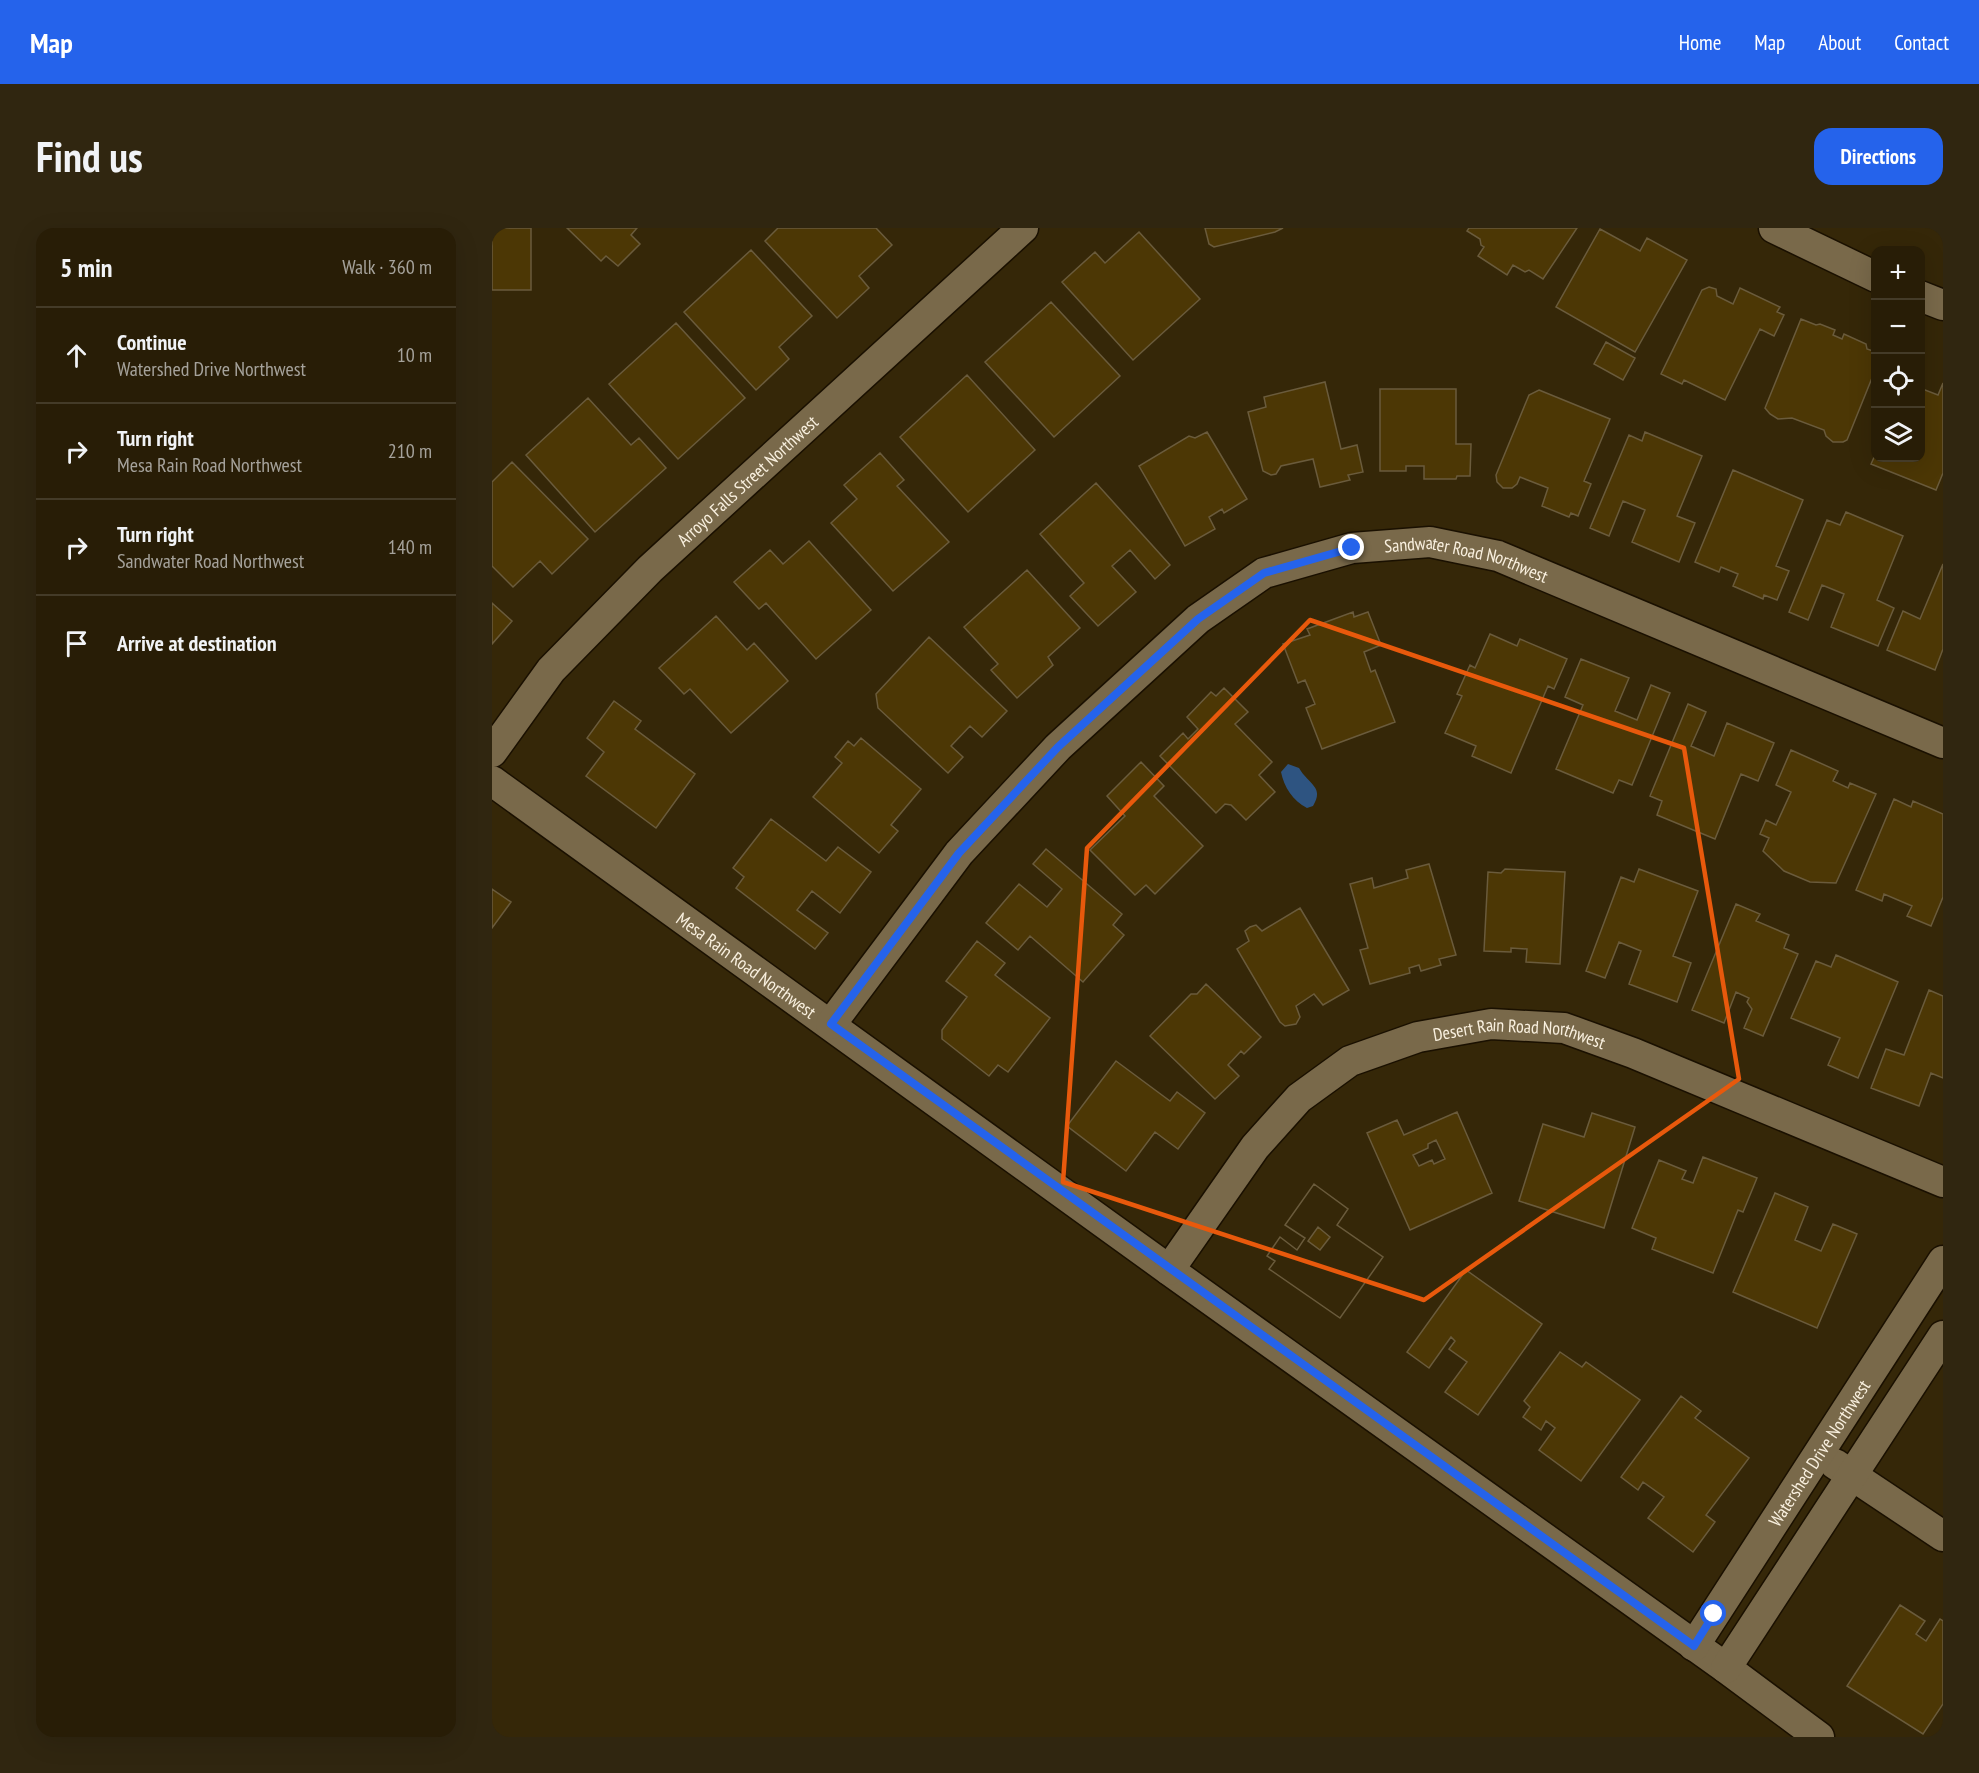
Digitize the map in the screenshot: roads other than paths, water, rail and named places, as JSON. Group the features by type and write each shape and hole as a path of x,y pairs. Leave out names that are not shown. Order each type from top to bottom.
{"street":[{"name":"Arroyo Falls Street Northwest","path":"492,752 551,670 601,617 650,569 1023,228"},
{"path":"1774,228 1871,276"},
{"path":"1925,298 1943,305"},
{"name":"Sandwater Road Northwest","path":"831,1024 959,853 1058,747 1198,619 1264,573 1352,548 1430,542 1498,556 1943,743"},
{"name":"Mesa Rain Road Northwest","path":"492,781 1819,1737"},
{"name":"Desert Rain Road Northwest","path":"1170,1270 1255,1147 1299,1098 1350,1061 1418,1037 1491,1024 1564,1028 1633,1053 1943,1182"},
{"name":"Watershed Drive Northwest","path":"1694,1646 1943,1261"},
{"path":"1726,1668 1943,1336"},
{"path":"1818,1453 1943,1536"}],"water":[{"path":"1288,764 1299,768 1314,786 1317,794 1313,806 1307,808 1302,805 1293,797 1284,783 1281,772"}]}
